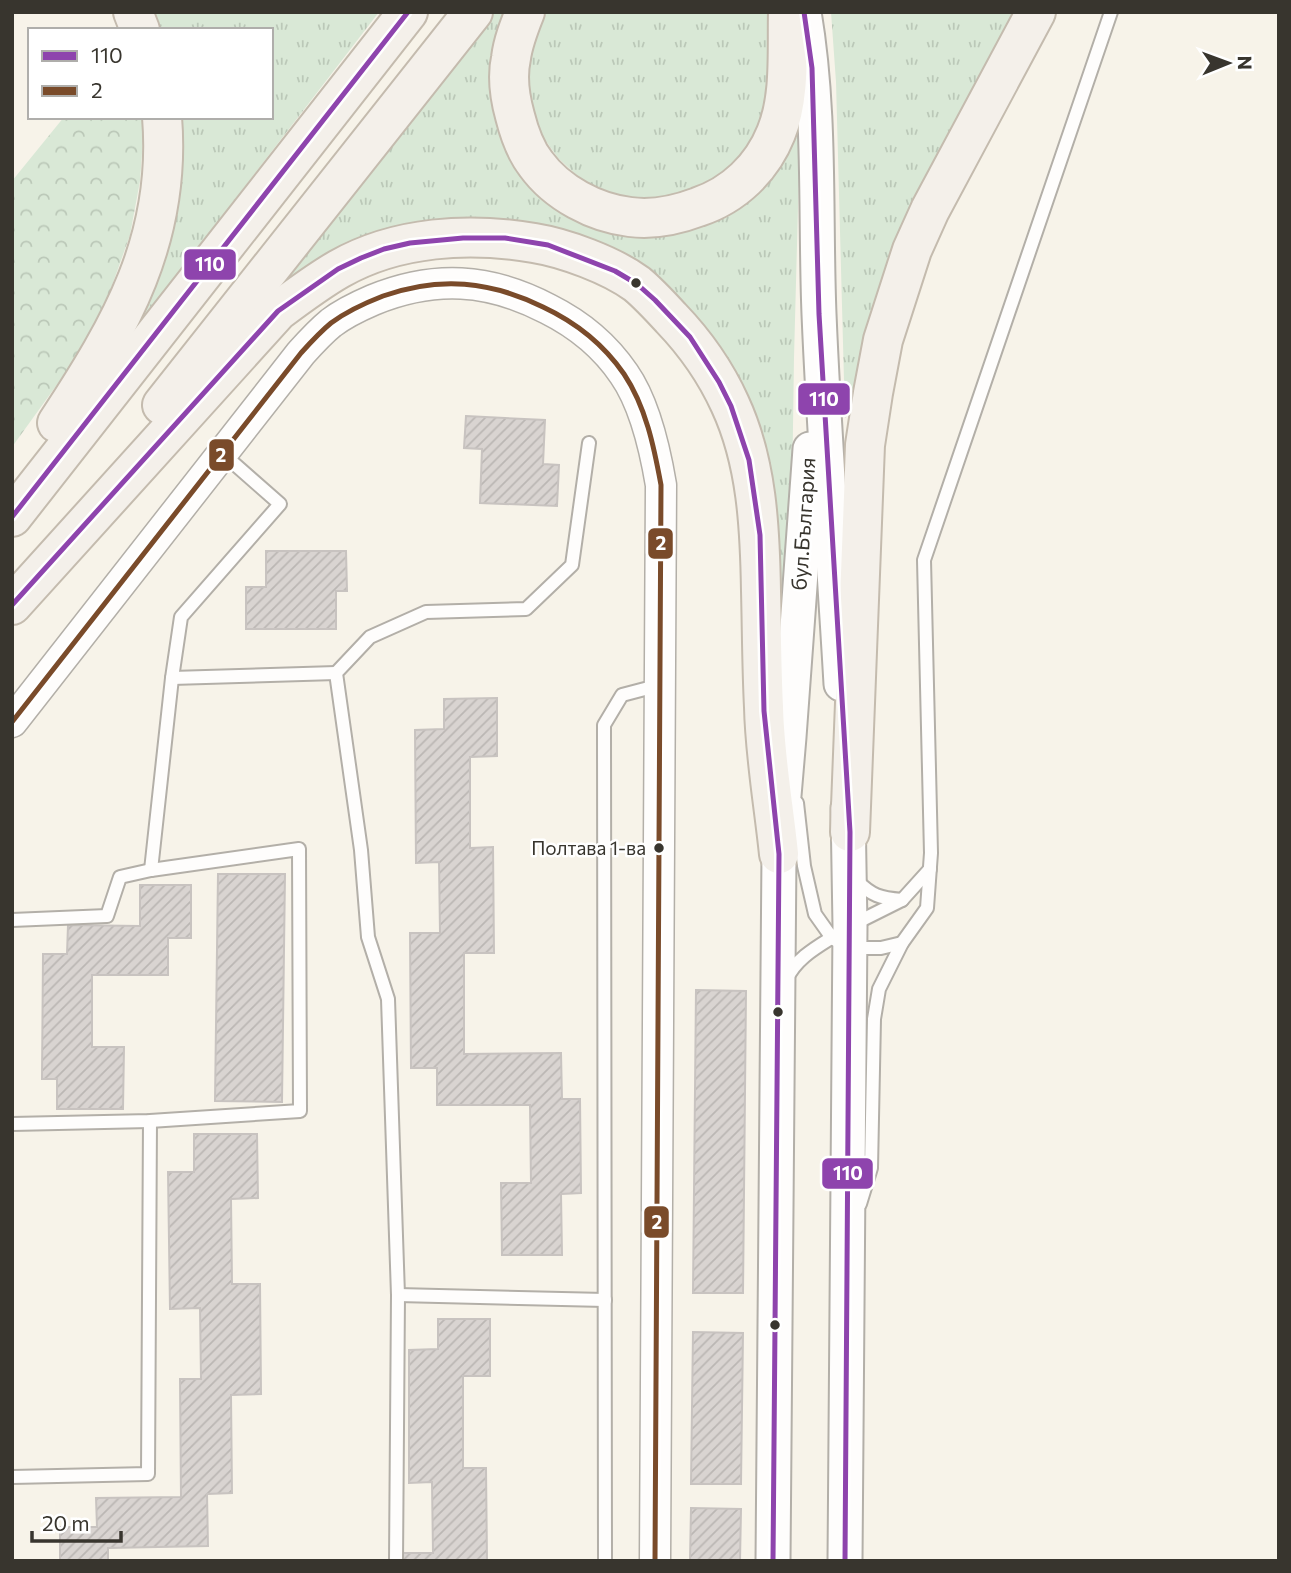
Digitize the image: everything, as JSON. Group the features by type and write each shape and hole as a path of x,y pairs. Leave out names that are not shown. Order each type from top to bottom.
{"main road":[{"path":"12,517 408,12"},
{"path":"12,593 473,12"},
{"path":"525,12 510,59 510,83 519,130 535,163 552,182 578,200 613,214 651,217 687,211 722,197 753,172 764,156 776,135 786,98 788,12"},
{"path":"804,12 814,107 819,314"},
{"path":"850,832 866,445 883,340 912,250 930,210 1036,12"},
{"path":"12,491 91,373 134,291 146,258 159,206 162,119"},
{"path":"12,605 278,311 322,279 361,258 410,243 505,238 548,245 615,271 637,284 690,337 731,406 748,460 760,535 764,711 779,854"},
{"name":"бул.България","path":"773,1561 779,854 819,314"},
{"name":"бул.България","path":"819,314 850,832 850,874 844,937 847,1248 845,1561"}],"street":[{"path":"12,722 300,353 332,322 348,312 389,294 430,284 472,283 493,287 537,303 576,325 609,355 625,376 637,399 657,460 661,485 655,1561"}],"lane":[{"path":"847,1248 871,1168 873,1019 879,989 902,943 927,908 931,853 924,560 1111,12"},
{"path":"172,678 336,673 370,637 426,612 526,609 572,565 589,443"},
{"path":"151,870 181,617 279,504 222,453"},
{"path":"336,673 361,850 368,937 388,999 398,1295 396,1561"},
{"path":"605,1561 604,725 622,695 660,685"},
{"path":"789,737 804,866 815,914 844,937 881,948 902,943"},
{"path":"12,920 107,916 120,877 151,870 299,849 300,1111 150,1121 12,1124"},
{"path":"778,996 789,972 807,953 844,937 902,900 930,869"},
{"path":"850,874 878,897 902,900"},
{"path":"12,1477 148,1474 150,1121"},
{"path":"398,1295 605,1300"}],"green space":[{"path":"146,12 379,12 139,324 134,315 176,119 273,119 273,28 152,28"},
{"path":"492,12 513,12 496,96 607,226 783,158 800,132 789,701 772,564 699,333 515,226 274,294"},
{"path":"546,12 768,12 773,45 763,126 724,182 662,203 613,196 584,182 558,158 543,137 533,116 529,89 530,57 540,22"},
{"path":"831,12 1018,12 853,407 845,418 836,82"},
{"path":"62,119 143,119 140,181 130,235 109,294 82,350 12,447 12,181"}],"building":[{"path":"466,416 545,420 543,464 559,465 557,506 480,503 482,449 464,448"},
{"path":"266,551 346,551 347,591 336,591 336,629 246,629 246,587 266,587"},
{"path":"497,698 497,756 470,757 470,848 493,847 494,953 464,953 464,1054 561,1053 562,1099 580,1099 581,1193 561,1194 562,1255 502,1255 501,1183 531,1183 530,1105 437,1105 437,1068 411,1068 410,933 440,933 439,862 416,863 415,730 444,729 444,699"},
{"path":"218,874 285,874 282,1102 215,1101"},
{"path":"140,885 191,885 191,938 168,938 168,975 92,975 92,1047 124,1047 123,1109 57,1109 57,1079 42,1079 43,954 67,954 68,925 140,926"},
{"path":"696,990 746,991 743,1293 693,1293"},
{"path":"194,1134 257,1134 258,1198 231,1199 232,1284 260,1284 261,1394 231,1395 232,1493 207,1494 208,1546 108,1548 108,1561 60,1561 60,1527 97,1527 96,1498 181,1497 180,1379 201,1379 200,1308 170,1309 168,1172 194,1172"},
{"path":"438,1319 490,1319 490,1376 463,1376 463,1468 486,1468 487,1561 402,1561 402,1553 433,1553 432,1482 409,1483 409,1350 438,1349"},
{"path":"693,1332 743,1333 741,1484 691,1484"},
{"path":"691,1508 741,1509 740,1561 690,1561"}],"transit line":[{"name":"110","path":"12,517 408,12"},
{"name":"110","path":"804,12 812,68 819,314 850,832 845,1561"},
{"name":"110","path":"12,605 278,311 338,269 361,258 410,243 463,238 505,238 548,245 615,271 637,284 690,337 731,406 749,460 760,535 764,711 779,854 773,1561"},
{"name":"2","path":"12,722 301,353 327,326 343,315 376,299 404,290 445,284 484,287 523,298 555,313 588,335 616,363 632,387 644,414 661,485 655,1561"}],"place":[{"name":"Полтава 1-ва","path":"659,848"}]}
